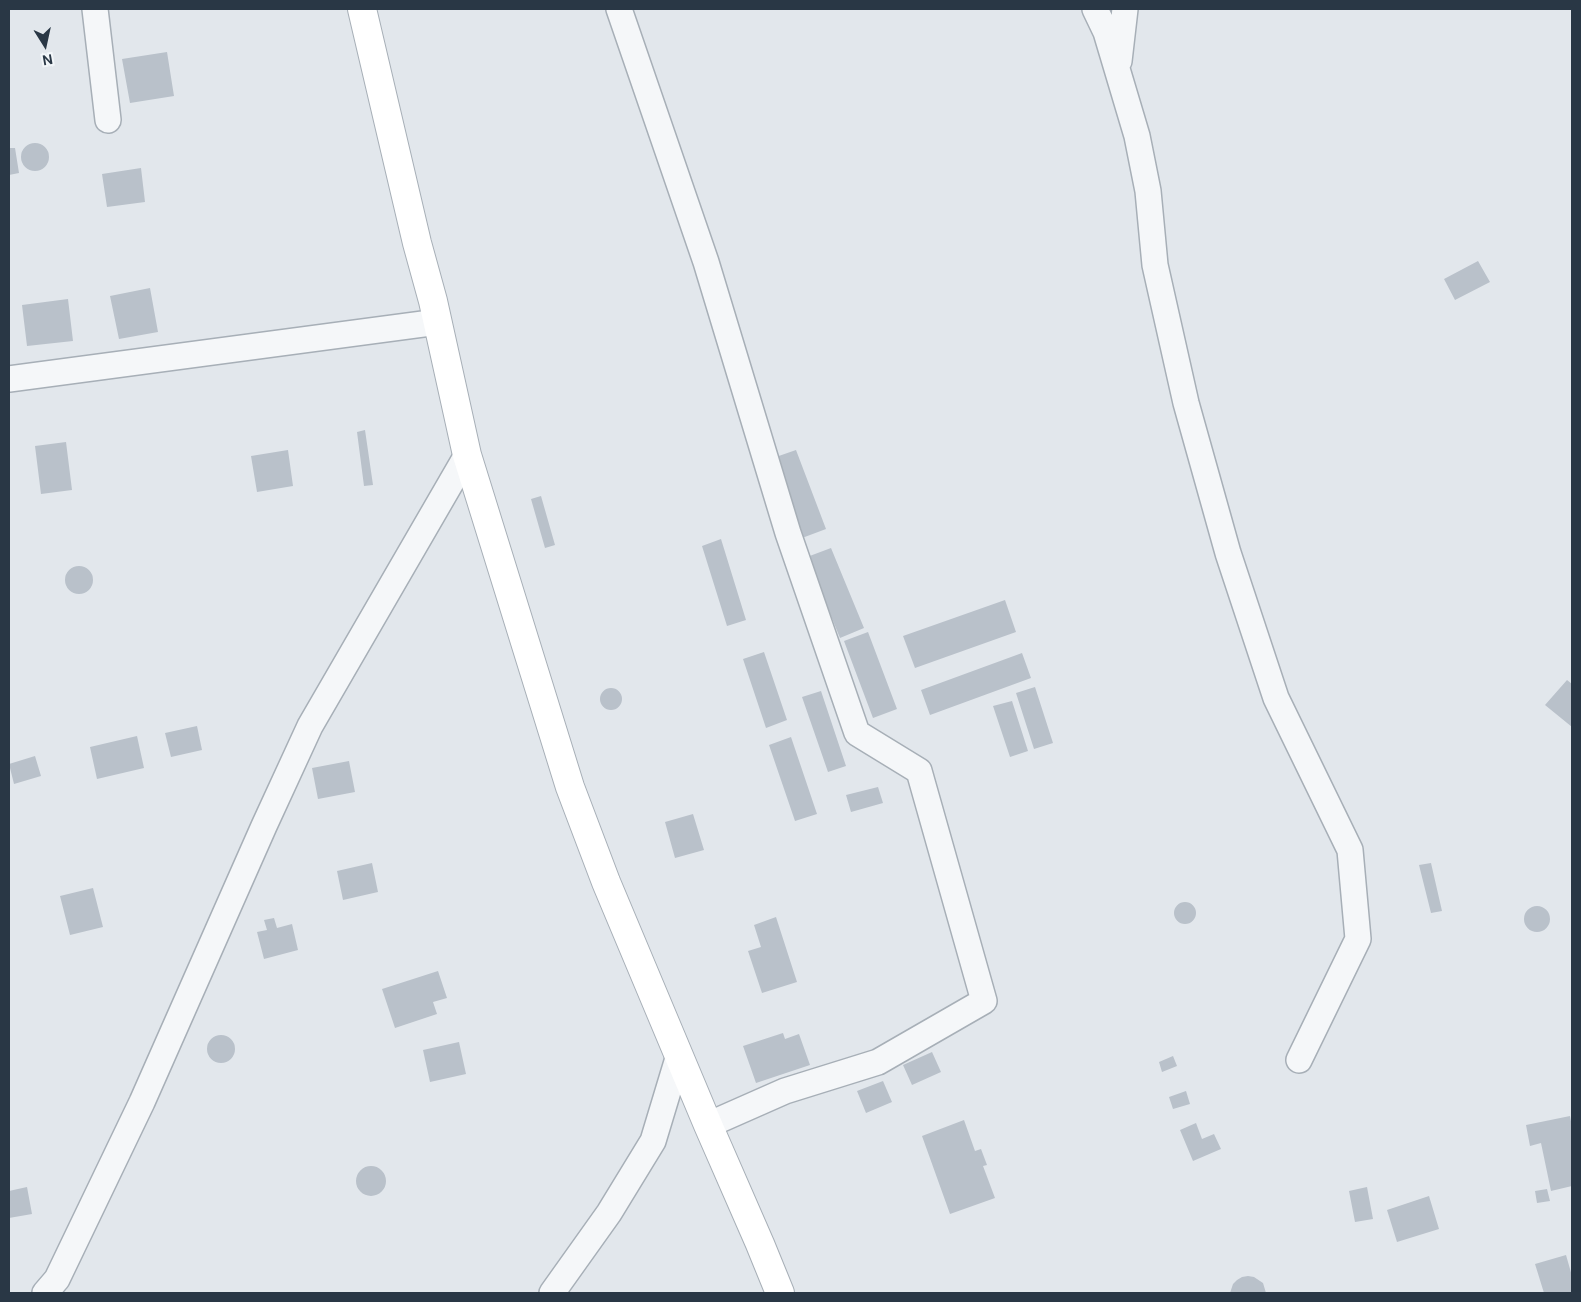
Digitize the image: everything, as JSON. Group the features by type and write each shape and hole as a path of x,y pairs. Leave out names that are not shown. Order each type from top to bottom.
{"main road":[{"path":"362,9 410,215 438,322 468,455 570,787 606,882 780,1293"}],"street":[{"path":"95,9 108,120"},
{"path":"619,9 706,262 788,533 857,733 919,771 984,1001 878,1062 786,1092 708,1125"},
{"path":"1095,9 1106,32 1140,150 1148,191 1155,265 1186,403 1228,553 1276,698 1350,850 1358,939 1299,1060"},
{"path":"1117,71 1126,9"},
{"path":"9,378 438,322"},
{"path":"45,1293 57,1279 142,1102 310,726 468,455"},
{"path":"552,1293 609,1213 653,1141 679,1055"}],"building":[{"path":"167,52 174,96 130,103 122,59"},
{"path":"35,143 45,147 49,157 45,167 35,171 25,167 21,157 25,147"},
{"path":"9,148 15,148 19,173 9,175"},
{"path":"141,168 145,202 107,207 102,174"},
{"path":"1478,261 1490,282 1455,300 1444,279"},
{"path":"150,288 158,332 119,339 110,296"},
{"path":"68,299 73,341 27,346 22,305"},
{"path":"365,430 373,485 364,486 357,432"},
{"path":"66,442 72,490 41,494 35,446"},
{"path":"288,450 293,486 257,492 251,456"},
{"path":"796,450 826,529 802,538 773,458"},
{"path":"541,496 555,545 545,548 531,499"},
{"path":"721,539 746,620 727,626 702,546"},
{"path":"831,548 864,628 840,638 807,557"},
{"path":"79,566 89,570 93,580 89,590 79,594 69,590 65,580 69,570"},
{"path":"1005,600 1016,632 915,668 903,636"},
{"path":"868,632 897,709 873,718 844,641"},
{"path":"764,652 787,720 766,728 743,659"},
{"path":"1022,653 1031,678 930,715 921,690"},
{"path":"1567,680 1572,684 1572,727 1545,705"},
{"path":"1035,687 1053,743 1034,749 1016,693"},
{"path":"611,688 619,691 622,699 619,707 611,710 603,707 600,699 603,691"},
{"path":"821,691 846,766 828,772 802,697"},
{"path":"1012,701 1028,751 1010,757 993,706"},
{"path":"197,726 202,750 171,757 165,733"},
{"path":"137,736 144,768 97,779 90,747"},
{"path":"791,737 817,814 795,821 769,745"},
{"path":"35,756 41,776 14,784 9,764"},
{"path":"349,761 355,792 318,799 312,768"},
{"path":"878,787 883,803 851,812 846,795"},
{"path":"693,814 704,850 675,858 665,822"},
{"path":"372,863 378,892 343,900 337,871"},
{"path":"1431,863 1442,911 1431,913 1419,865"},
{"path":"93,888 103,927 70,935 60,896"},
{"path":"1185,902 1193,905 1196,913 1193,921 1185,924 1177,921 1174,913 1177,905"},
{"path":"1537,906 1546,910 1550,919 1546,928 1537,932 1528,928 1524,919 1528,910"},
{"path":"776,917 797,982 762,993 748,951 761,947 754,925"},
{"path":"274,918 277,928 292,924 298,950 264,959 257,932 267,930 264,920"},
{"path":"438,971 447,998 433,1002 437,1014 395,1028 382,989"},
{"path":"783,1033 785,1039 799,1034 810,1065 756,1083 743,1046"},
{"path":"221,1035 231,1039 235,1049 231,1059 221,1063 211,1059 207,1049 211,1039"},
{"path":"459,1042 466,1074 430,1082 423,1050"},
{"path":"932,1052 941,1072 912,1085 903,1065"},
{"path":"1173,1056 1177,1066 1162,1072 1159,1062"},
{"path":"883,1081 892,1102 866,1113 857,1091"},
{"path":"1186,1091 1190,1104 1173,1109 1169,1097"},
{"path":"1570,1116 1572,1127 1572,1186 1551,1191 1541,1143 1530,1146 1526,1125"},
{"path":"964,1120 975,1151 981,1149 987,1165 983,1166 995,1198 950,1214 922,1136"},
{"path":"1196,1123 1202,1139 1214,1134 1221,1149 1193,1161 1180,1130"},
{"path":"371,1166 382,1170 386,1181 382,1192 371,1196 360,1192 356,1181 360,1170"},
{"path":"27,1187 32,1214 9,1218 9,1191"},
{"path":"1367,1187 1373,1219 1355,1222 1349,1191"},
{"path":"1547,1189 1550,1201 1537,1203 1535,1191"},
{"path":"1429,1196 1439,1229 1397,1242 1387,1210"},
{"path":"1566,1255 1572,1276 1572,1293 1544,1293 1535,1264"},
{"path":"1248,1276 1254,1277 1263,1283 1266,1293 1230,1293 1233,1284 1237,1280"}]}
